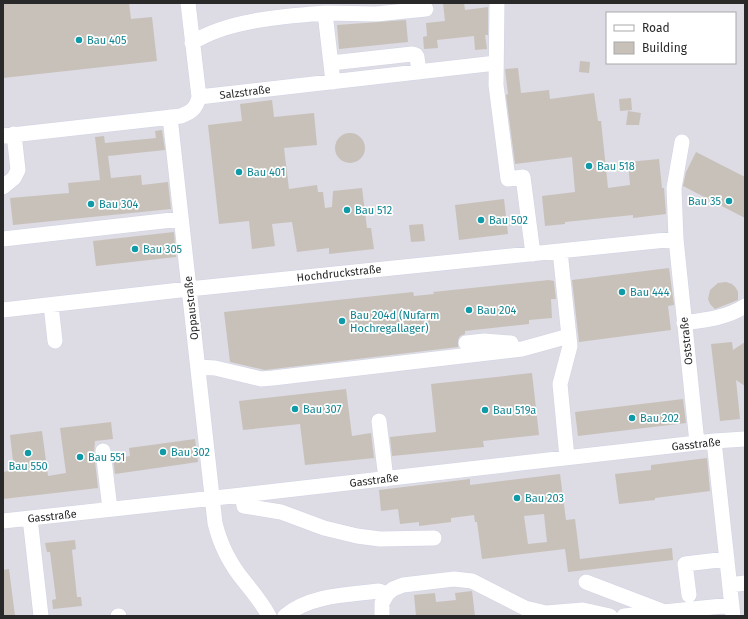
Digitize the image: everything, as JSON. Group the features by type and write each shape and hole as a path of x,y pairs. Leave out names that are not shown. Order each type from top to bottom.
{"street":[{"path":"3,187 14,178 18,170 9,135 181,116 192,112 197,105 199,97 188,3"},
{"path":"497,3 496,85 508,178 524,177 533,254"},
{"path":"192,43 202,36 212,32 236,25 258,21 325,13 376,14 426,9"},
{"path":"325,13 333,82"},
{"path":"331,64 412,54 416,55 417,57 419,72"},
{"name":"Salzstraße","path":"199,97 496,63"},
{"name":"Oppaustraße","path":"170,117 217,533 233,566 270,616"},
{"name":"Oststraße","path":"682,142 674,188 676,239 696,443"},
{"path":"3,239 182,219"},
{"name":"Hochdruckstraße","path":"3,310 189,288 676,239"},
{"path":"560,251 570,346 560,384 567,458"},
{"path":"51,305 55,341"},
{"path":"684,323 720,318 745,306"},
{"path":"198,367 215,368 261,379 273,378 522,349 569,336"},
{"path":"466,343 484,341 506,343 532,340 548,342"},
{"path":"379,420 386,479"},
{"name":"Gasstraße","path":"3,521 714,441 745,439"},
{"path":"624,616 665,612 732,610 714,441"},
{"path":"103,451 110,509"},
{"path":"242,495 244,506 281,512 324,528 357,536 380,539 434,538"},
{"path":"30,518 41,616"},
{"path":"689,595 685,564 727,559"},
{"path":"382,616 382,603 392,589 403,585 454,579 472,581 525,608 546,614 583,610 610,616"},
{"path":"586,582 665,612"},
{"path":"730,585 745,583"},
{"path":"285,616 291,611 308,603 323,599 379,591 387,594"}],"shaded area":[{"path":"3,3 745,3 745,616 3,616"}],"building":[{"name":"Bau 405","path":"3,3 129,3 131,19 152,17 157,61 3,78"},
{"path":"443,3 464,3 465,10 488,7 488,35 485,35 487,49 475,50 474,36 437,40 438,48 424,49 423,37 427,36 426,23 445,21"},
{"path":"406,20 408,42 339,49 337,25"},
{"path":"580,61 590,62 589,73 579,72"},
{"path":"518,68 521,93 549,90 550,99 594,93 598,121 601,121 608,188 630,185 628,162 659,159 662,188 664,188 666,214 633,218 633,215 565,222 565,224 545,226 542,196 575,192 572,157 515,164 506,95 508,94 505,69"},
{"path":"631,98 632,110 620,111 619,99"},
{"path":"272,100 274,117 314,113 317,145 284,148 289,189 317,185 318,192 323,192 325,208 332,207 333,191 362,188 367,228 371,228 374,249 329,254 329,248 297,252 292,222 272,224 275,246 252,249 249,221 219,224 208,125 242,121 240,104"},
{"path":"628,111 641,113 639,125 626,125"},
{"name":"Bau 304","path":"162,130 165,150 108,156 111,178 141,175 142,185 168,182 171,209 13,225 10,198 69,193 68,183 100,180 95,137 104,136 105,143 156,138 155,131"},
{"path":"350,133 361,137 365,148 361,159 350,163 339,159 335,148 339,137"},
{"name":"Bau 35","path":"696,152 745,177 745,218 683,186 686,172"},
{"name":"Bau 502","path":"504,199 508,234 459,240 455,205"},
{"path":"423,224 425,241 411,242 409,225"},
{"name":"Bau 305","path":"174,232 176,257 96,266 93,241"},
{"name":"Bau 444","path":"669,268 674,305 668,306 671,330 579,342 572,280"},
{"path":"549,280 554,281 556,299 551,299 552,318 529,320 529,324 465,331 465,334 460,336 458,340 458,347 265,370 230,362 224,312 413,292 414,296 434,294 433,292"},
{"path":"726,282 732,284 736,288 738,292 738,300 715,309 710,304 708,299 710,290 718,283"},
{"path":"732,342 733,350 745,342 745,386 736,380 740,419 720,421 711,344"},
{"name":"Bau 519a","path":"532,373 539,435 483,441 484,447 392,456 390,437 436,432 431,384"},
{"path":"346,389 352,436 371,433 374,458 305,465 300,424 243,430 239,401"},
{"name":"Bau 202","path":"683,399 686,423 578,436 575,412"},
{"path":"111,422 113,439 95,441 94,452 98,488 3,499 3,472 14,470 10,435 42,431 48,476 66,473 60,428"},
{"name":"Bau 302","path":"195,439 198,462 115,474 113,459 130,456 129,448"},
{"path":"707,458 710,491 619,504 615,474 651,470 651,465"},
{"path":"560,474 566,520 575,519 580,559 672,548 673,560 568,572 565,549 482,559 477,522 475,522 474,515 451,518 451,522 419,526 419,522 400,524 398,509 381,511 379,490 470,479 470,485","holes":["544,514 547,542 528,544 524,516"]},
{"path":"75,540 76,549 72,550 77,597 81,597 82,606 53,609 52,600 56,599 50,552 47,552 45,543"},
{"path":"9,569 15,616 3,616 3,570"},
{"path":"472,591 475,616 416,616 414,595 435,593 436,602 456,600 455,593"}],"place":[{"name":"Bau 405","path":"79,40"},
{"name":"Bau 518","path":"589,166"},
{"name":"Bau 401","path":"239,172"},
{"name":"Bau 35","path":"729,201"},
{"name":"Bau 304","path":"91,204"},
{"name":"Bau 512","path":"347,210"},
{"name":"Bau 502","path":"481,220"},
{"name":"Bau 305","path":"135,249"},
{"name":"Bau 444","path":"622,292"},
{"name":"Bau 204","path":"469,310"},
{"name":"Bau 204d (Nufarm Hochregallager)","path":"342,321"},
{"name":"Bau 307","path":"295,409"},
{"name":"Bau 519a","path":"485,410"},
{"name":"Bau 202","path":"632,418"},
{"name":"Bau 302","path":"163,452"},
{"name":"Bau 550","path":"28,453"},
{"name":"Bau 551","path":"80,457"},
{"name":"Bau 203","path":"517,498"}]}
